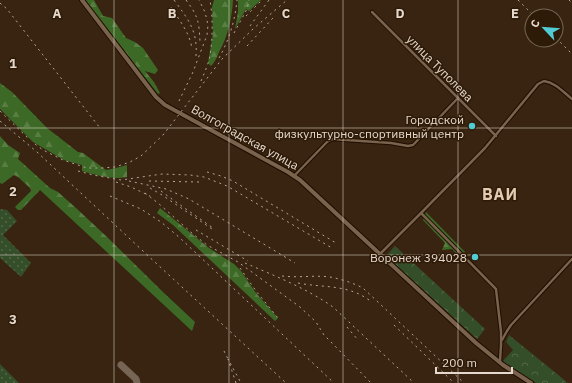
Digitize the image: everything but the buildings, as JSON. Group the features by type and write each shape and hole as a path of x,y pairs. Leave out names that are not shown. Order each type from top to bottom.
{"main road":[{"name":"Волгоградская улица","path":"82,0 156,97 165,105 300,180 453,323 500,362 531,383"}],"street":[{"name":"улица Туполева","path":"372,12 496,136"},
{"path":"380,254 485,148 538,84 544,81 556,85 572,100"},
{"path":"294,176 327,142 332,139 391,143 408,146 413,145 458,98"},
{"path":"421,213 496,289 501,332 500,362"},
{"path":"501,346 503,338 511,325 572,259"}],"green space":[{"path":"85,0 94,0 103,16 112,18 126,38 143,48 158,70 155,74 145,71 154,82 160,93 158,94"},
{"path":"214,0 233,0 231,20 225,40 217,58 211,66 208,63 213,34 212,7"},
{"path":"238,0 261,0 249,11 246,9 235,29 238,12"},
{"path":"0,83 12,92 47,128 78,152 83,153 106,170 127,165 127,177 110,177 82,171 82,165 64,160 33,142 0,109"},
{"path":"0,136 8,145 20,153 18,159 50,188 58,192 76,208 195,322 192,331 40,190 21,210 18,210 15,207 31,191 30,188 14,175 2,184 0,183"},
{"path":"160,208 209,248 234,264 241,271 256,293 278,318 275,321 173,225 157,213"},
{"path":"0,209 7,210 17,221 3,235 31,263 21,277 0,258"},
{"path":"426,212 465,252 460,257 452,249 442,250 445,243 423,220"},
{"path":"395,246 485,329 477,339 386,256"},
{"path":"509,335 567,383 536,383 503,361 513,350 506,342"},
{"path":"0,364 19,383 0,383"}],"taxiway":[{"path":"121,365 136,379 137,383"}],"railway":[{"path":"174,0 188,19 194,32 196,56"},
{"path":"186,0 197,19 200,42"},
{"path":"179,101 193,72 207,35 208,25 205,12 199,0"},
{"path":"201,81 209,60 212,38 210,0"},
{"path":"219,58 231,30 237,0"},
{"path":"234,33 247,9 249,0"},
{"path":"246,16 262,0"},
{"path":"250,26 269,0"},
{"path":"35,144 43,150 63,160 87,168 115,167 130,162 141,156 163,135 222,59 253,29 287,0"},
{"path":"518,0 526,8"},
{"path":"569,0 572,3"},
{"path":"0,3 7,9 100,128"},
{"path":"171,7 187,32 192,49"},
{"path":"247,46 273,18"},
{"path":"564,46 572,54"},
{"path":"0,111 30,140"},
{"path":"0,121 37,152 286,383"},
{"path":"78,171 121,180 162,174 204,177 227,186 332,248"},
{"path":"207,172 233,181 336,243"},
{"path":"129,181 166,189 189,199 295,263"},
{"path":"149,181 199,182"},
{"path":"116,182 150,196"},
{"path":"150,188 212,229"},
{"path":"161,191 213,228"},
{"path":"145,193 207,245 238,262 300,307 316,322 324,335 371,383"},
{"path":"110,196 141,209 161,222 180,238 334,383"},
{"path":"196,230 248,261"},
{"path":"245,263 301,288 333,307 414,383"},
{"path":"240,268 278,318"},
{"path":"282,276 330,277 347,281 363,288 464,383"},
{"path":"298,283 335,287 352,291 369,300"},
{"path":"394,325 454,383"},
{"path":"347,327 358,340"},
{"path":"224,351 228,359"},
{"path":"236,383 228,359 241,383"}],"place":[{"name":"Городской физкультурно-спортивный центр","path":"472,126"},
{"name":"Воронеж 394028","path":"475,257"}],"district":[{"name":"ВАИ","path":"500,194"}]}
